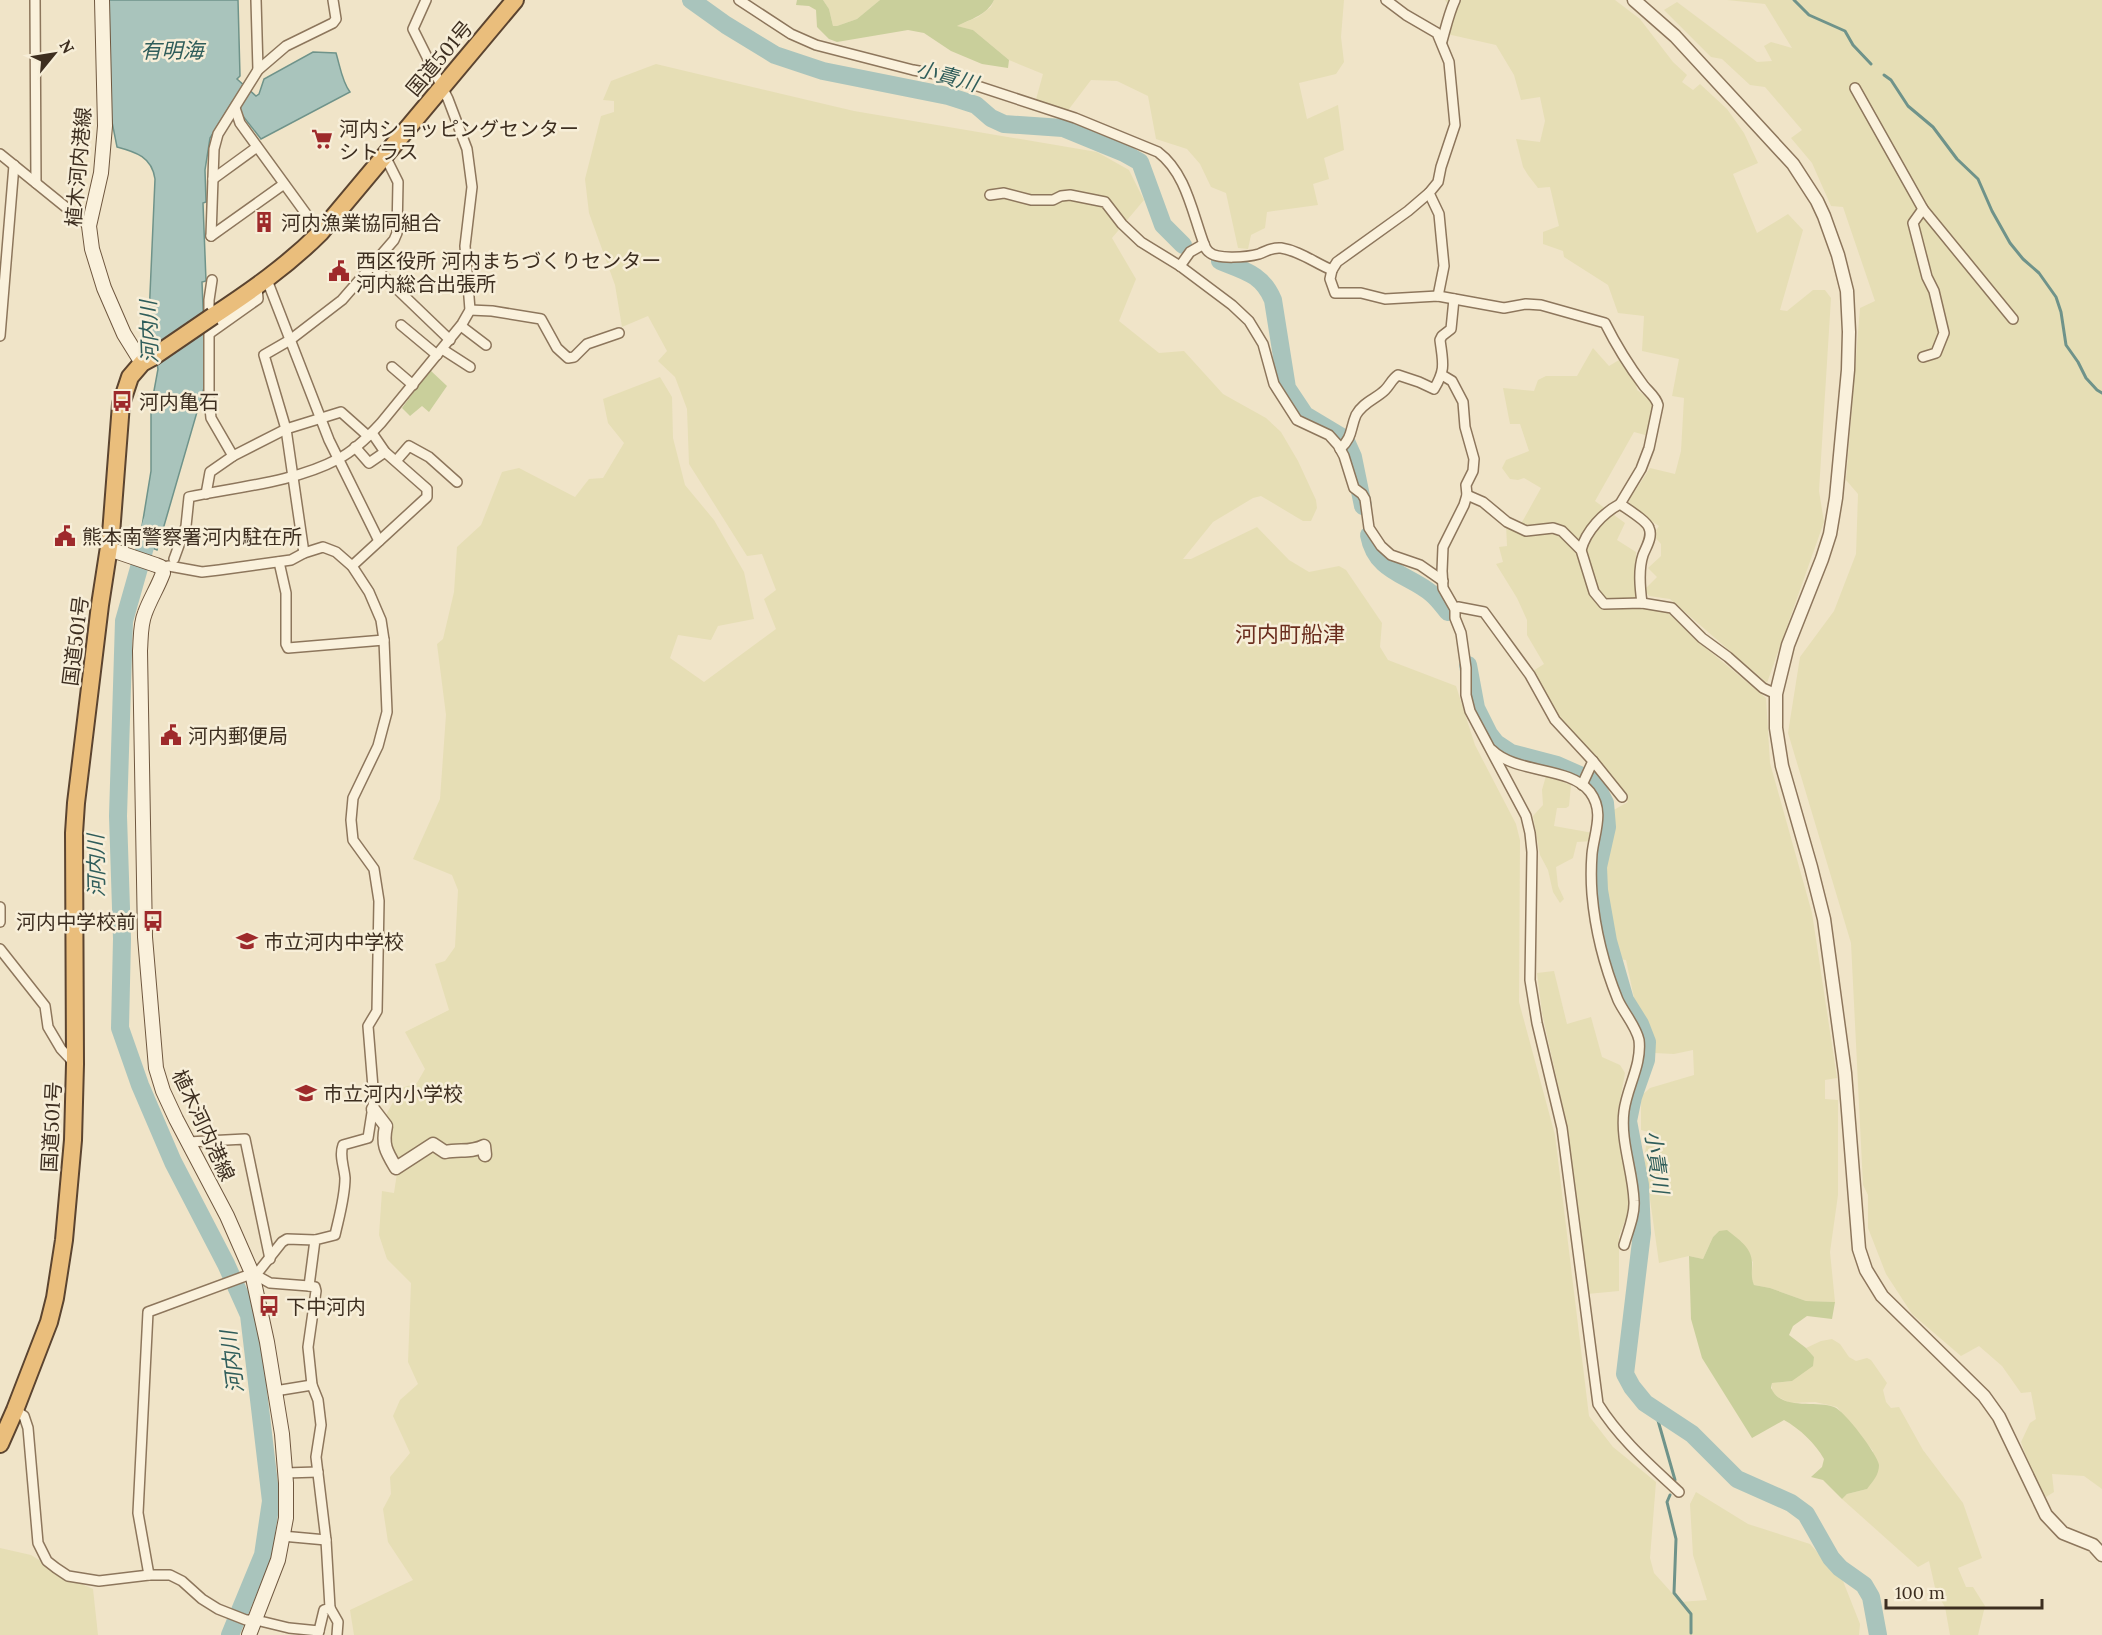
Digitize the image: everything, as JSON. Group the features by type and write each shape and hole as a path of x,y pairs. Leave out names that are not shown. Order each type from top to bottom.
{"highway":[{"name":"国道501号","path":"0,1444 48,1322 55,1298 64,1240 73,1140 76,803 100,605 115,552 120,404 130,376 148,360 262,284 299,254 320,233 515,0"}],"main road":[{"name":"植木河内港線","path":"102,0 105,126 101,173 89,226 92,249 104,288 124,334 148,360"},
{"path":"115,552 158,566"},
{"name":"植木河内港線","path":"158,566 163,573 141,627 146,937 156,1068 163,1091 227,1216 249,1274 267,1342 285,1473 286,1518 278,1560 251,1620 249,1635"}],"street":[{"path":"35,0 36,183"},
{"path":"256,0 258,70"},
{"path":"284,184 211,236 214,149 218,134 258,70 286,46 333,23 336,19 333,0"},
{"path":"174,559 186,526 189,497 312,471 340,459 370,435 450,340 470,310 465,246 472,187 467,149 457,119 413,29 426,0"},
{"path":"739,0 791,34 816,45 913,70 947,76 1075,118 1158,152 1179,174 1209,253 1218,257 1259,254 1270,248 1280,248 1299,253 1332,270"},
{"path":"1386,0 1437,33 1442,41 1449,62 1455,125 1438,182 1429,194 1337,261 1330,279 1335,293 1361,293 1386,299 1438,296 1504,308 1526,304 1541,305 1605,323 1644,386 1657,399 1658,405 1649,448 1641,469 1620,504 1608,510 1584,540 1581,550"},
{"path":"1442,41 1449,19 1449,11 1455,0"},
{"path":"1634,0 1675,36 1792,164 1817,201 1824,216 1838,255 1847,291 1848,370 1836,498 1830,534 1822,559 1788,645 1776,694 1776,728 1782,766 1812,867 1824,919 1845,1073 1859,1249 1866,1270 1882,1296 1984,1396 1999,1417 2046,1515 2063,1533 2094,1545 2102,1555"},
{"path":"1854,88 1923,209 2013,319"},
{"path":"235,108 240,123 320,233"},
{"path":"213,179 257,147"},
{"path":"0,154 89,226"},
{"path":"304,553 286,429 264,355 290,340 342,300 394,240 397,232 398,182 385,156"},
{"path":"0,336 14,165"},
{"path":"990,195 1004,193 1031,200 1053,200 1070,195 1105,202 1141,243 1180,266 1232,305 1249,321 1263,344 1274,384 1297,420 1344,445"},
{"path":"1429,194 1438,214 1444,266 1438,296"},
{"path":"1923,209 1913,223 1944,333 1936,353 1923,357"},
{"path":"1180,266 1190,252 1204,244"},
{"path":"384,252 401,264 420,261"},
{"path":"373,266 450,340"},
{"path":"212,280 209,300 211,418 233,456"},
{"path":"210,333 258,299 262,284"},
{"path":"262,284 290,340 320,418 380,541"},
{"path":"1443,581 1420,565 1391,555 1381,546 1370,528 1365,499 1354,488 1344,445 1356,415 1366,402 1386,389 1395,376 1419,382 1434,389 1442,375 1440,340 1451,328 1454,299"},
{"path":"470,310 492,311 541,320 557,348 568,358 574,357 587,344 620,333"},
{"path":"401,325 440,352 470,367"},
{"path":"460,326 486,345"},
{"path":"392,367 413,385"},
{"path":"1442,375 1452,381 1463,402 1464,427 1474,459 1473,471 1466,486 1467,495 1464,505 1443,547 1443,588 1455,609 1455,618 1461,633 1466,668 1466,695 1470,711 1526,816 1530,833 1533,852 1530,980 1537,1023 1562,1128 1598,1404 1611,1425 1629,1446 1678,1492"},
{"path":"206,494 210,472 233,456 286,429 341,412 370,435 385,452 427,489 427,497 352,567"},
{"path":"396,461 409,446 429,457 457,482"},
{"path":"355,447 369,463 385,452"},
{"path":"1467,495 1483,502 1507,522 1526,531 1553,528 1562,531 1581,550 1594,592 1604,604 1642,603 1672,608 1702,638 1763,688 1776,694"},
{"path":"1620,504 1647,524 1650,529 1650,537 1641,559 1642,603"},
{"path":"149,1575 138,1513 148,1312 259,1271 286,1239 315,1240 335,1235 344,1184 341,1152 343,1145 368,1138 374,1100 368,1026 377,1011 379,901 374,869 353,840 351,819 353,798 378,746 387,712 381,620 369,592 352,567 330,548 323,547 291,560 202,572 158,566"},
{"path":"279,562 286,593 286,644 288,648 384,640"},
{"path":"1455,609 1458,607 1484,612 1530,675 1555,720 1622,797"},
{"path":"1486,744 1497,755 1515,764 1584,781 1592,795 1599,822 1592,853 1594,911 1611,982 1638,1038 1639,1056 1624,1110 1624,1129 1635,1202 1624,1245"},
{"path":"1584,781 1593,761"},
{"path":"0,907 2,911 0,922"},
{"path":"0,949 45,1006 48,1027 61,1049 75,1064"},
{"path":"373,1109 386,1126 383,1141 396,1167 433,1144 446,1152 460,1149 472,1152 484,1146 485,1155"},
{"path":"188,1142 245,1139 270,1259"},
{"path":"309,1286 315,1240"},
{"path":"249,1274 270,1282 315,1287 316,1291 308,1347 312,1385 318,1400 321,1425 316,1457 326,1540 330,1608 338,1622 337,1635"},
{"path":"275,1391 312,1385"},
{"path":"15,1410 24,1416 28,1428 38,1543 48,1561 68,1576 81,1579 119,1580 149,1575 170,1575 182,1581 202,1599 218,1609 251,1620 319,1633 324,1610 330,1608"},
{"path":"285,1473 318,1472"},
{"path":"282,1536 326,1540"}],"shaded area":[{"path":"823,0 880,0 857,19 833,26 829,9"},
{"path":"994,0 1344,0 1341,37 1344,62 1336,74 1299,83 1307,119 1338,105 1344,150 1324,158 1329,179 1313,184 1318,205 1267,212 1265,228 1251,235 1248,249 1238,248 1226,193 1211,187 1200,164 1187,149 1156,139 1148,96 1117,81 1091,80 1066,113 1035,103 1043,74 1009,60 973,30 956,26 978,17 991,7"},
{"path":"1445,0 1615,0 1640,19 1673,62 1687,75 1682,82 1693,90 1700,84 1727,109 1744,133 1758,163 1733,174 1757,233 1788,214 1803,230 1780,310 1787,311 1813,290 1825,290 1831,298 1819,491 1824,522 1767,683 1670,599 1649,596 1645,591 1657,577 1648,568 1661,556 1661,544 1653,535 1659,526 1630,507 1629,500 1650,468 1675,474 1681,451 1684,398 1672,396 1679,359 1642,351 1644,316 1618,313 1608,285 1564,257 1563,251 1543,244 1543,232 1559,226 1550,187 1538,188 1528,175 1523,167 1516,139 1540,142 1545,121 1540,97 1521,100 1514,75 1496,45 1447,34 1455,14"},
{"path":"1727,0 2102,0 2102,1489 2084,1476 2052,1474 2054,1492 2046,1497 2032,1474 2021,1442 2030,1423 2036,1419 2031,1392 2021,1393 2002,1366 1979,1346 1961,1356 1912,1314 1886,1274 1868,1228 1868,1195 1863,1185 1851,943 1788,733 1800,657 1834,611 1856,554 1858,494 1846,480 1860,308 1875,301 1843,207 1831,206 1812,163 1791,138 1802,130 1765,87 1750,85 1722,59 1711,57 1664,10 1677,2 1757,62 1772,61 1764,46 1771,42 1792,48 1765,4"},
{"path":"656,64 854,111 1097,152 1129,170 1144,200 1112,238 1136,279 1119,321 1159,353 1184,351 1223,394 1266,418 1281,432 1298,461 1316,500 1317,508 1311,521 1303,521 1261,496 1253,498 1213,522 1183,559 1191,559 1257,527 1289,560 1309,572 1339,566 1346,570 1382,623 1380,647 1388,660 1456,686 1475,745 1516,824 1520,840 1519,1002 1555,1135 1589,1416 1613,1447 1656,1482 1650,1558 1654,1573 1680,1602 1707,1600 1693,1555 1690,1504 1696,1492 1748,1524 1810,1544 1843,1581 1860,1624 1859,1635 354,1635 350,1610 413,1580 388,1542 383,1509 391,1494 390,1477 410,1453 393,1416 400,1400 418,1384 408,1362 411,1283 387,1259 379,1235 382,1191 394,1193 399,1160 387,1159 382,1122 401,1088 417,1083 425,1069 405,1032 449,1010 435,964 445,961 455,947 458,890 452,875 413,859 440,799 446,715 437,644 443,639 454,592 457,547 481,525 502,472 519,468 575,497 589,479 603,478 624,443 608,423 603,399 660,377 672,397 673,438 685,485 714,520 744,572 754,619 718,626 711,640 678,635 670,658 704,682 776,629 764,599 776,590 762,554 747,556 689,464 687,409 675,377 658,361 667,351 648,316 622,327 615,285 589,213 585,179 601,116 614,112 614,101 603,100 611,81"},
{"path":"1593,348 1609,366 1619,360 1634,374 1637,390 1654,402 1649,436 1634,432 1595,501 1625,523 1617,540 1636,552 1635,607 1667,612 1766,698 1770,763 1812,913 1837,1078 1825,1080 1825,1099 1838,1100 1838,1195 1830,1252 1835,1302 1806,1301 1770,1288 1754,1285 1751,1279 1753,1262 1719,1231 1713,1237 1703,1259 1689,1256 1659,1263 1644,1157 1649,1132 1641,1130 1641,1096 1650,1088 1694,1075 1693,1050 1674,1054 1654,1053 1654,1038 1637,1012 1626,960 1618,959 1606,902 1605,860 1613,826 1610,812 1628,802 1559,720 1533,671 1544,664 1527,635 1527,620 1517,598 1496,564 1503,562 1499,547 1507,546 1506,524 1517,531 1541,488 1524,478 1510,479 1502,468 1506,460 1529,451 1520,424 1510,424 1503,388 1534,391 1538,380 1546,376 1577,376"},
{"path":"1546,776 1571,785 1569,806 1557,808 1554,826 1593,833 1593,841 1577,842 1573,858 1556,867 1558,886 1564,899 1560,903 1553,892 1548,870 1540,855 1533,816 1543,805 1542,790"},
{"path":"1554,971 1567,1024 1591,1017 1602,1057 1620,1065 1625,1073 1618,1111 1624,1164 1632,1203 1619,1236 1619,1291 1587,1294 1567,1125 1542,1013 1537,973"},
{"path":"1832,1339 1856,1361 1867,1358 1871,1360 1887,1383 1883,1390 1886,1402 1891,1408 1899,1407 1923,1450 1963,1503 1982,1558 1958,1568 1966,1587 1973,1587 1985,1606 1978,1635 1950,1635 1945,1607 1936,1592 1929,1561 1918,1567 1842,1499 1847,1494 1867,1489 1873,1451 1837,1407 1815,1402 1790,1403 1772,1392 1772,1383 1792,1381 1814,1357 1806,1348"},
{"path":"0,1548 31,1555 66,1577 93,1589 98,1635 0,1635"}],"green space":[{"path":"797,0 823,0 829,9 833,26 837,26 857,19 880,0 994,0 983,13 957,26 973,30 1009,60 1008,68 982,64 951,51 924,33 908,30 837,42 829,39 817,27 816,10 809,6 796,5"},
{"path":"430,370 447,386 429,412 422,406 410,416 402,408"},
{"path":"1727,1230 1748,1249 1752,1259 1754,1285 1770,1288 1806,1301 1835,1302 1832,1319 1807,1316 1793,1326 1789,1335 1814,1357 1813,1366 1792,1381 1772,1383 1771,1388 1782,1400 1834,1407 1845,1416 1867,1443 1879,1465 1877,1475 1867,1489 1847,1494 1842,1499 1823,1480 1811,1477 1822,1467 1824,1459 1807,1437 1784,1420 1752,1438 1702,1358 1691,1319 1689,1256 1703,1259 1713,1237 1719,1231"}],"water":[{"name":"有明海","path":"108,0 238,0 240,76 237,79 256,96 259,94 264,79 313,52 336,53 343,79 350,92 261,139 232,102 210,138 205,170 206,202 203,203 206,281 202,282 206,381 157,550 136,541 142,526 151,471 151,407 158,369 149,317 155,179 147,161 131,151 117,147 108,102"}],"waterway":[{"name":"小責川","path":"691,0 775,55 823,71 948,96 976,105 991,118 1004,124 1063,128 1124,153 1140,162 1163,225 1183,245"},
{"path":"1794,0 1809,15 1845,31 1853,45 1871,64"},
{"path":"1884,75 1891,80 1908,106 1933,127 1957,159 1978,179 2010,243 2039,273 2056,297 2061,312 2066,345 2086,378 2102,393"},
{"name":"小責川","path":"1220,261 1252,274 1269,291 1273,300 1287,388 1305,415 1345,439 1353,457 1363,506"},
{"name":"河内川","path":"152,522 124,621 118,816 122,939 120,1028 140,1085 173,1162 226,1264 249,1315 271,1501 263,1555 230,1635"},
{"name":"小責川","path":"1369,535 1373,548 1386,565 1423,587 1448,612"},
{"name":"小責川","path":"1468,665 1476,708 1496,743 1511,753 1557,765 1591,780 1605,803 1607,827 1598,867 1599,890 1608,941 1625,1000 1640,1024 1647,1042 1646,1060 1633,1097 1628,1121 1640,1185 1642,1233 1625,1374 1645,1403 1692,1434 1737,1479 1791,1503 1806,1514 1831,1558 1840,1568 1864,1585 1871,1597 1878,1635"},
{"path":"1655,1410 1675,1480"},
{"path":"1670,1495 1667,1502 1676,1539 1674,1593 1691,1614 1691,1633"}],"place":[{"name":"河内ショッピングセンター シトラス","path":"322,139"},
{"name":"河内漁業協同組合","path":"264,222"},
{"name":"西区役所 河内まちづくりセンター 河内総合出張所","path":"339,271"},
{"name":"河内亀石","path":"122,401"},
{"name":"熊本南警察署河内駐在所","path":"65,536"},
{"name":"河内郵便局","path":"171,735"},
{"name":"河内中学校前","path":"153,921"},
{"name":"市立河内中学校","path":"247,941"},
{"name":"市立河内小学校","path":"306,1093"},
{"name":"下中河内","path":"269,1306"}],"district":[{"name":"河内町船津","path":"1290,634"}]}
